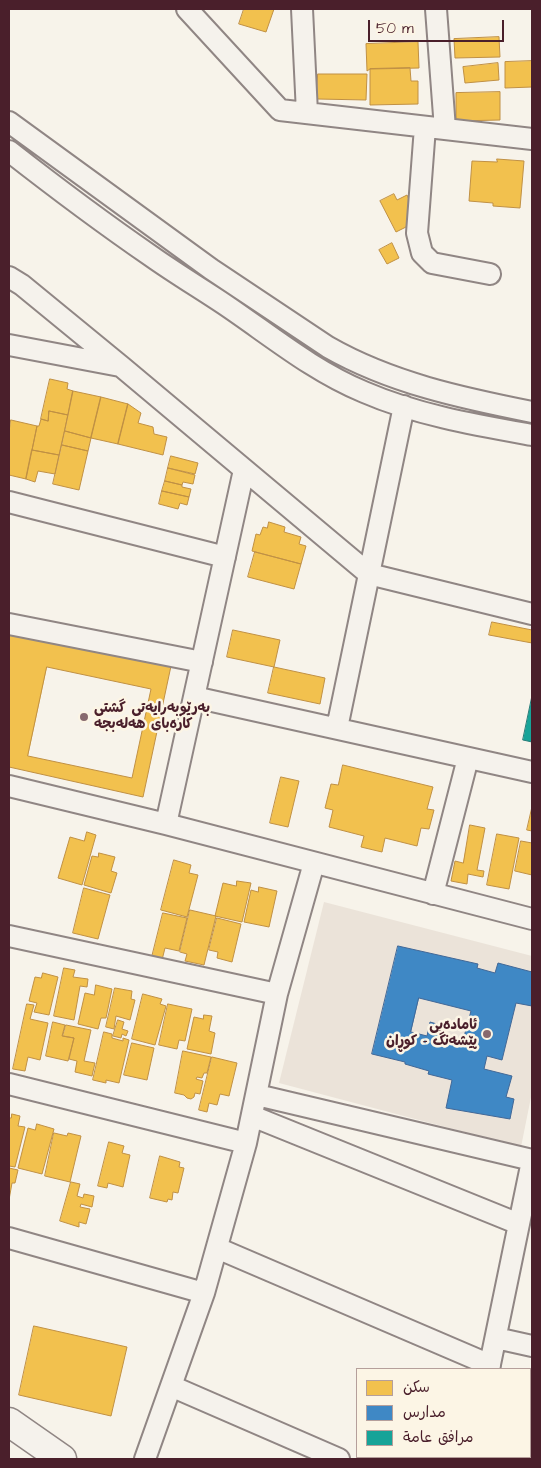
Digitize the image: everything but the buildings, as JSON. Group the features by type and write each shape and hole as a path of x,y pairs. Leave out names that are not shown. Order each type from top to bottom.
{"main road":[{"path":"9,1422 62,1459"}],"street":[{"path":"188,9 280,110 532,139"},
{"path":"302,9 307,113"},
{"path":"436,9 445,129"},
{"path":"9,122 211,269 334,351 370,368 422,387 530,412 527,435 404,406 345,384 314,366 100,220 9,151"},
{"path":"425,127 418,233 422,253 432,263 490,274"},
{"path":"9,277 22,285 122,367 368,574 532,614"},
{"path":"9,345 122,367"},
{"path":"337,728 404,406"},
{"path":"166,824 244,470"},
{"path":"9,502 225,557"},
{"path":"9,624 202,662"},
{"path":"194,697 532,772"},
{"path":"433,894 468,758"},
{"path":"9,786 166,824 532,919"},
{"path":"145,1459 204,1293 217,1248 246,1144 277,994 314,862"},
{"path":"9,936 277,994"},
{"path":"9,1084 246,1144"},
{"path":"217,1248 490,1367 518,1224 528,1203 532,1161 257,1095"},
{"path":"252,1116 518,1224"},
{"path":"9,1238 204,1293"},
{"path":"496,1338 532,1346"},
{"path":"171,1386 339,1459"}],"shaded area":[{"path":"324,902 532,956 532,1092 521,1147 279,1083"}],"place":[{"name":"بەرێوبەرایەتی گشتی کارەبای هەلەبجە","path":"84,717"},
{"name":"ئامادەیی پێشەنگ - کوڕان","path":"487,1034"}]}
